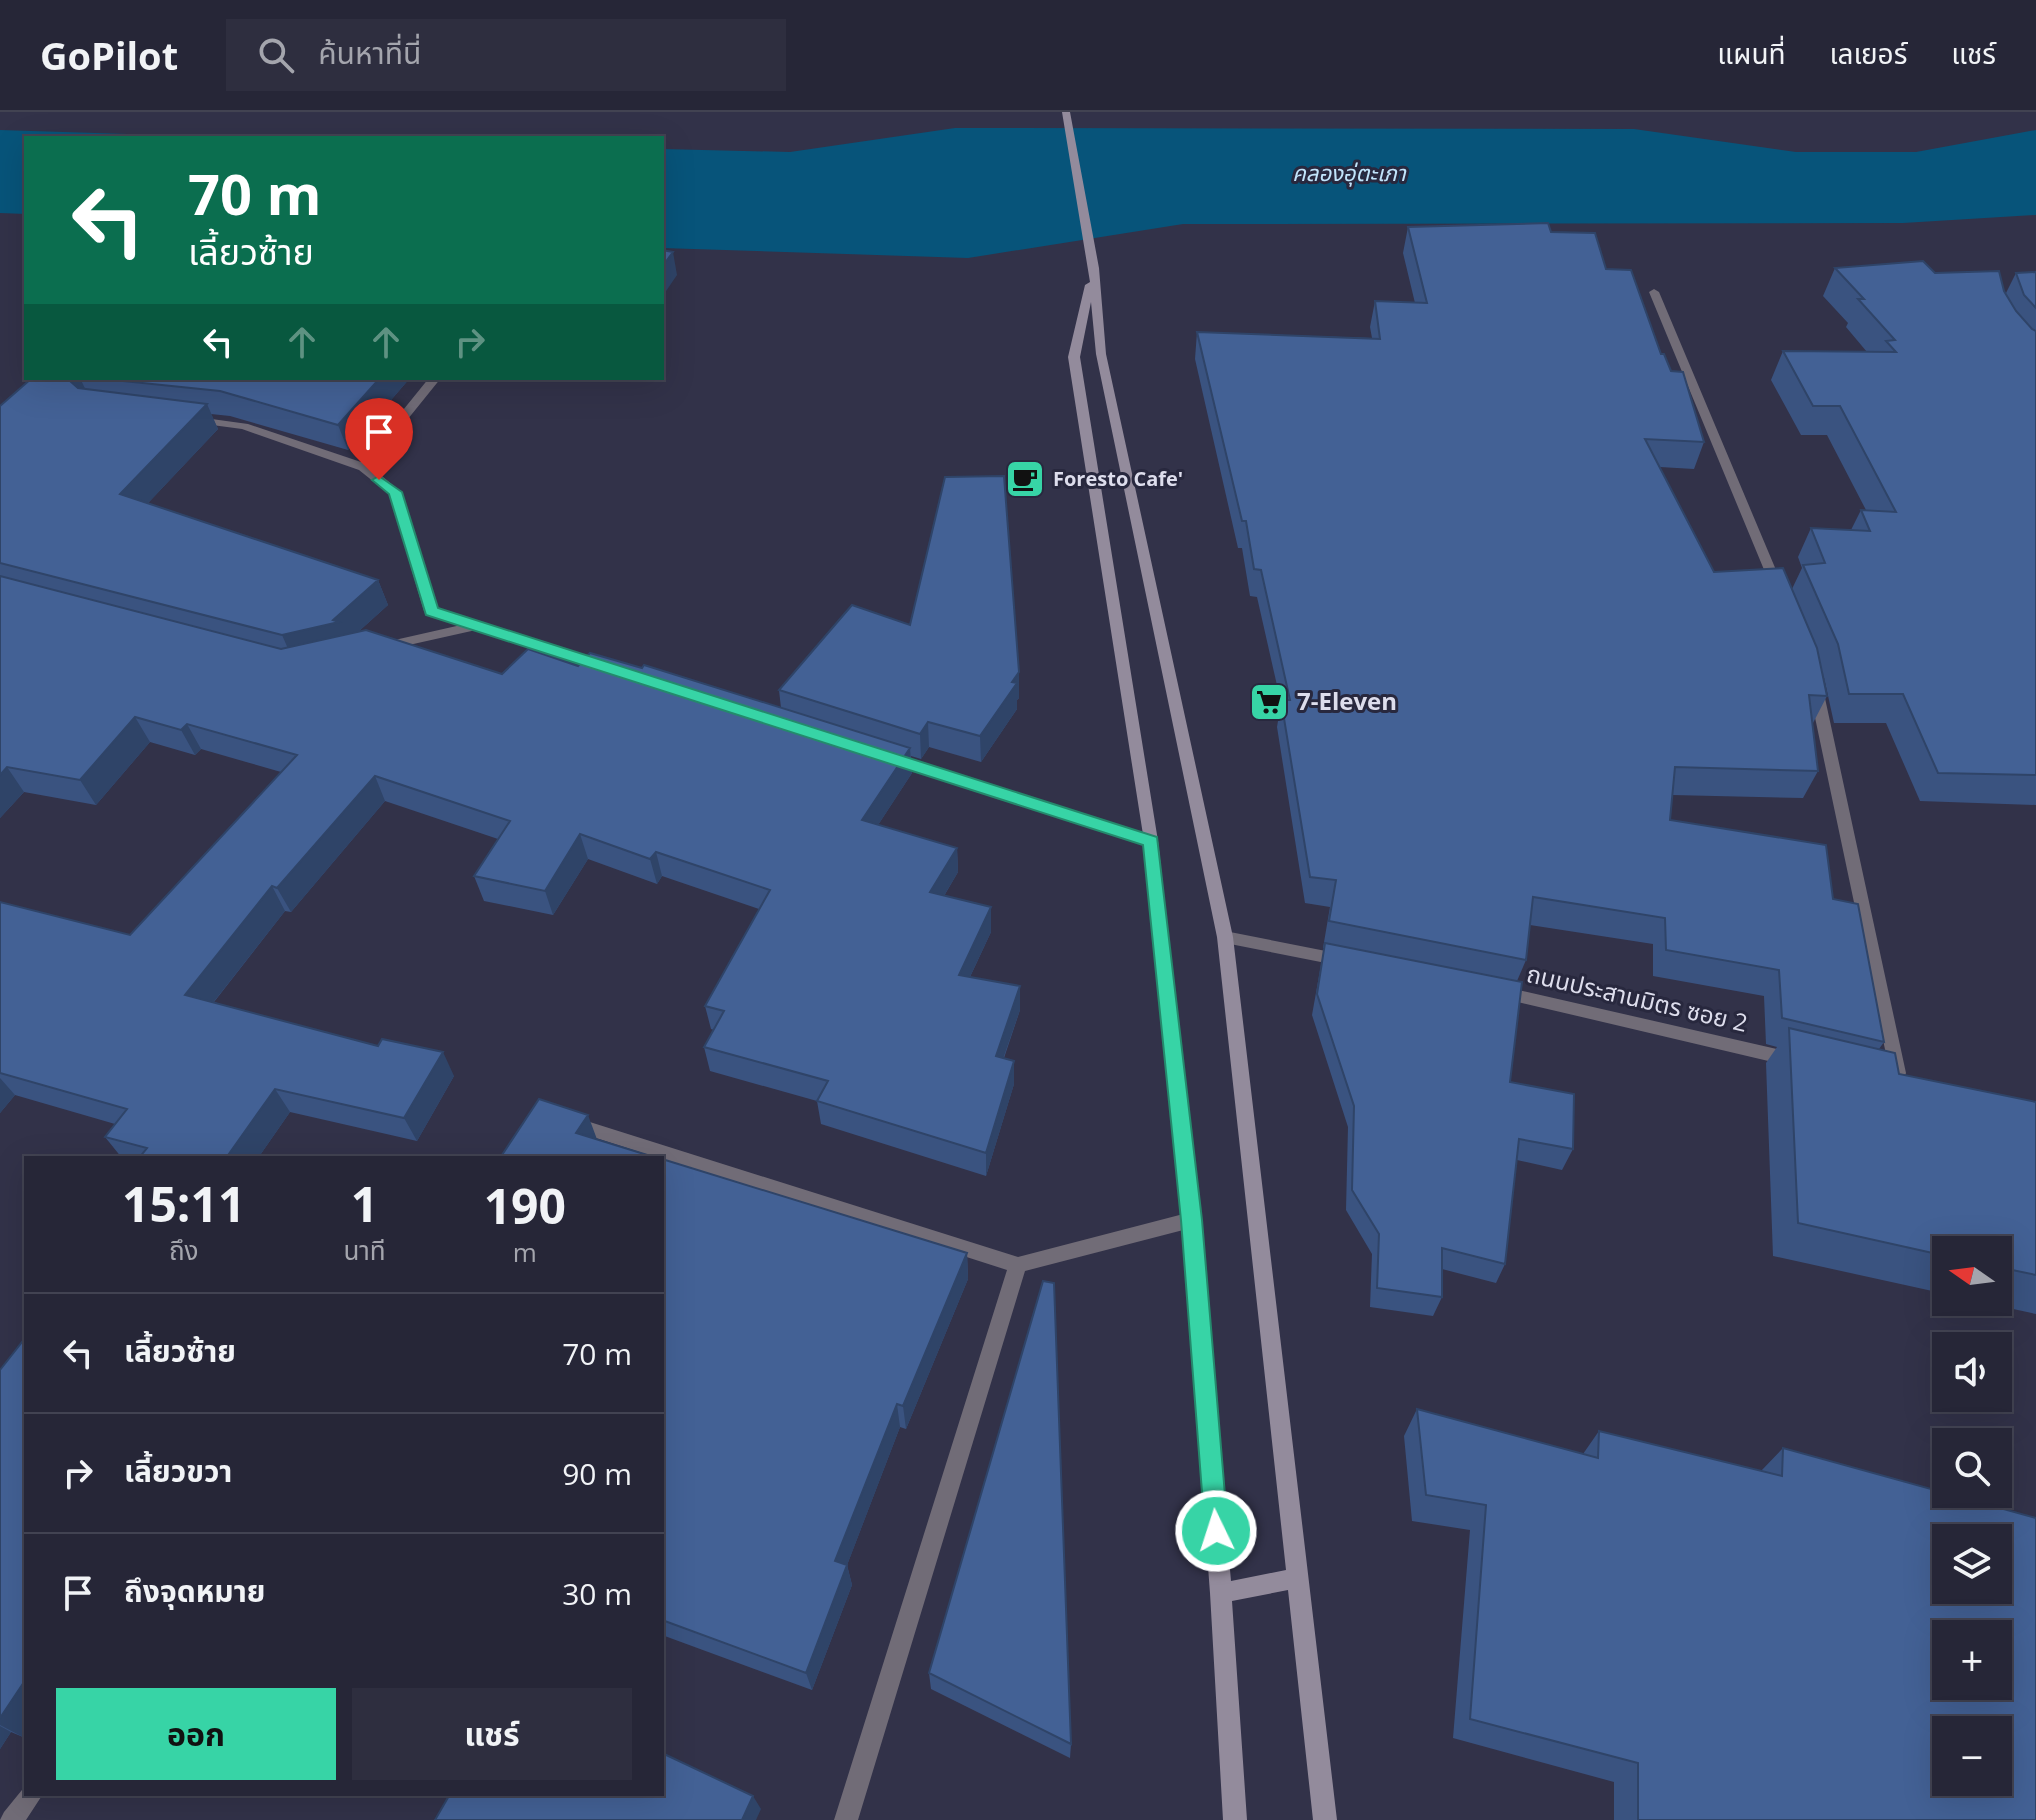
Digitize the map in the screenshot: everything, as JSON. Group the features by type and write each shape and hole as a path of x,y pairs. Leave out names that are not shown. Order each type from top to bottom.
{"main road":[{"path":"1066,112 1094,268 1101,354 1225,937 1325,1820"},
{"path":"1094,268 1074,357 1151,841 1191,1220 1221,1593 1235,1820"},
{"path":"1221,1593 1297,1578"}],"street":[{"path":"1654,292 1783,601"},
{"path":"363,467 433,380"},
{"path":"183,419 244,426 363,467 395,492 431,611 611,669"},
{"path":"369,650 476,626"},
{"path":"1813,674 1894,1084"},
{"path":"881,755 1151,841"},
{"path":"1225,937 1362,964"},
{"name":"ถนนประสานมิตร ซอย 2","path":"1483,989 1808,1064"},
{"path":"556,1118 1018,1265 1191,1220"},
{"path":"846,1820 1018,1265"},
{"path":"12,1820 30,1796"}],"water":[{"name":"คลองอุ่ตะเภา","path":"955,128 1634,129 1796,152 1916,152 2036,130 2036,215 1903,223 1183,224 968,258 664,248 664,149 790,152"},
{"path":"0,130 192,136 24,136 24,214 0,213"}],"building":[{"path":"1548,223 1551,232 1595,233 1606,269 1631,270 1661,354 1664,354 1671,371 1683,372 1704,442 1645,439 1714,572 1783,568 1817,648 1827,696 1809,695 1818,771 1675,767 1670,820 1826,845 1833,899 1858,904 1884,1042 1782,1018 1779,970 1666,950 1665,918 1533,897 1526,960 1329,921 1336,880 1310,877 1281,700 1290,700 1261,570 1254,569 1246,521 1242,521 1197,332 1380,339 1375,301 1427,303 1408,227"},
{"path":"664,250 673,252 664,264"},
{"path":"1923,261 1935,273 1999,271 2004,291 2016,311 2036,331 2036,775 1938,773 1903,694 1849,694 1838,644 1803,565 1825,563 1811,528 1870,531 1861,510 1896,512 1840,406 1813,406 1783,351 1896,352 1886,341 1895,340 1858,299 1864,299 1835,268"},
{"path":"2036,272 2036,308 2024,295 2016,273"},
{"path":"30,380 72,380 78,388 207,404 120,494 378,580 333,620 339,622 282,635 0,563 0,406"},
{"path":"113,380 378,380 338,425 220,391"},
{"path":"1004,476 1019,672 1012,682 1017,683 980,736 928,722 920,734 779,690 852,605 910,625 945,477"},
{"path":"0,576 281,649 366,630 502,674 528,649 578,666 590,653 642,668 644,665 910,748 862,820 957,848 930,892 991,907 959,975 1020,986 996,1056 1014,1061 986,1153 817,1101 828,1081 704,1047 724,1011 705,1006 770,890 656,852 650,859 580,834 545,891 474,876 510,821 375,776 277,888 272,886 185,995 378,1046 382,1039 443,1052 404,1118 275,1089 227,1156 141,1156 147,1148 105,1137 127,1109 0,1073 0,902 130,935 297,755 187,724 181,730 135,717 80,780 7,767 0,775"},
{"path":"1325,943 1522,982 1510,1082 1574,1094 1573,1149 1519,1139 1505,1264 1442,1248 1442,1297 1377,1288 1379,1234 1352,1190 1354,1106 1317,994"},
{"path":"1789,1028 1895,1053 1899,1074 2036,1102 2036,1275 2012,1270 2012,1236 1932,1236 1932,1253 1798,1223"},
{"path":"539,1099 588,1115 576,1133 651,1156 501,1156"},
{"path":"664,1160 967,1253 903,1406 897,1404 835,1561 847,1565 806,1673 664,1621"},
{"path":"1043,1281 1054,1283 1071,1744 929,1673"},
{"path":"24,1340 24,1682 0,1718 0,1370"},
{"path":"1417,1409 1598,1458 1599,1431 1782,1476 1783,1448 1932,1489 1932,1508 2000,1508 2036,1518 2036,1820 1638,1820 1638,1763 1470,1719 1486,1505 1426,1495"},
{"path":"664,1754 753,1796 742,1820 435,1820 449,1796 664,1796"}],"place":[{"name":"Foresto Cafe'","path":"1025,479"},
{"name":"7-Eleven","path":"1269,702"}],"route":[{"path":"379,480 395,492 431,611 1151,841 1191,1220 1216,1531"}]}
